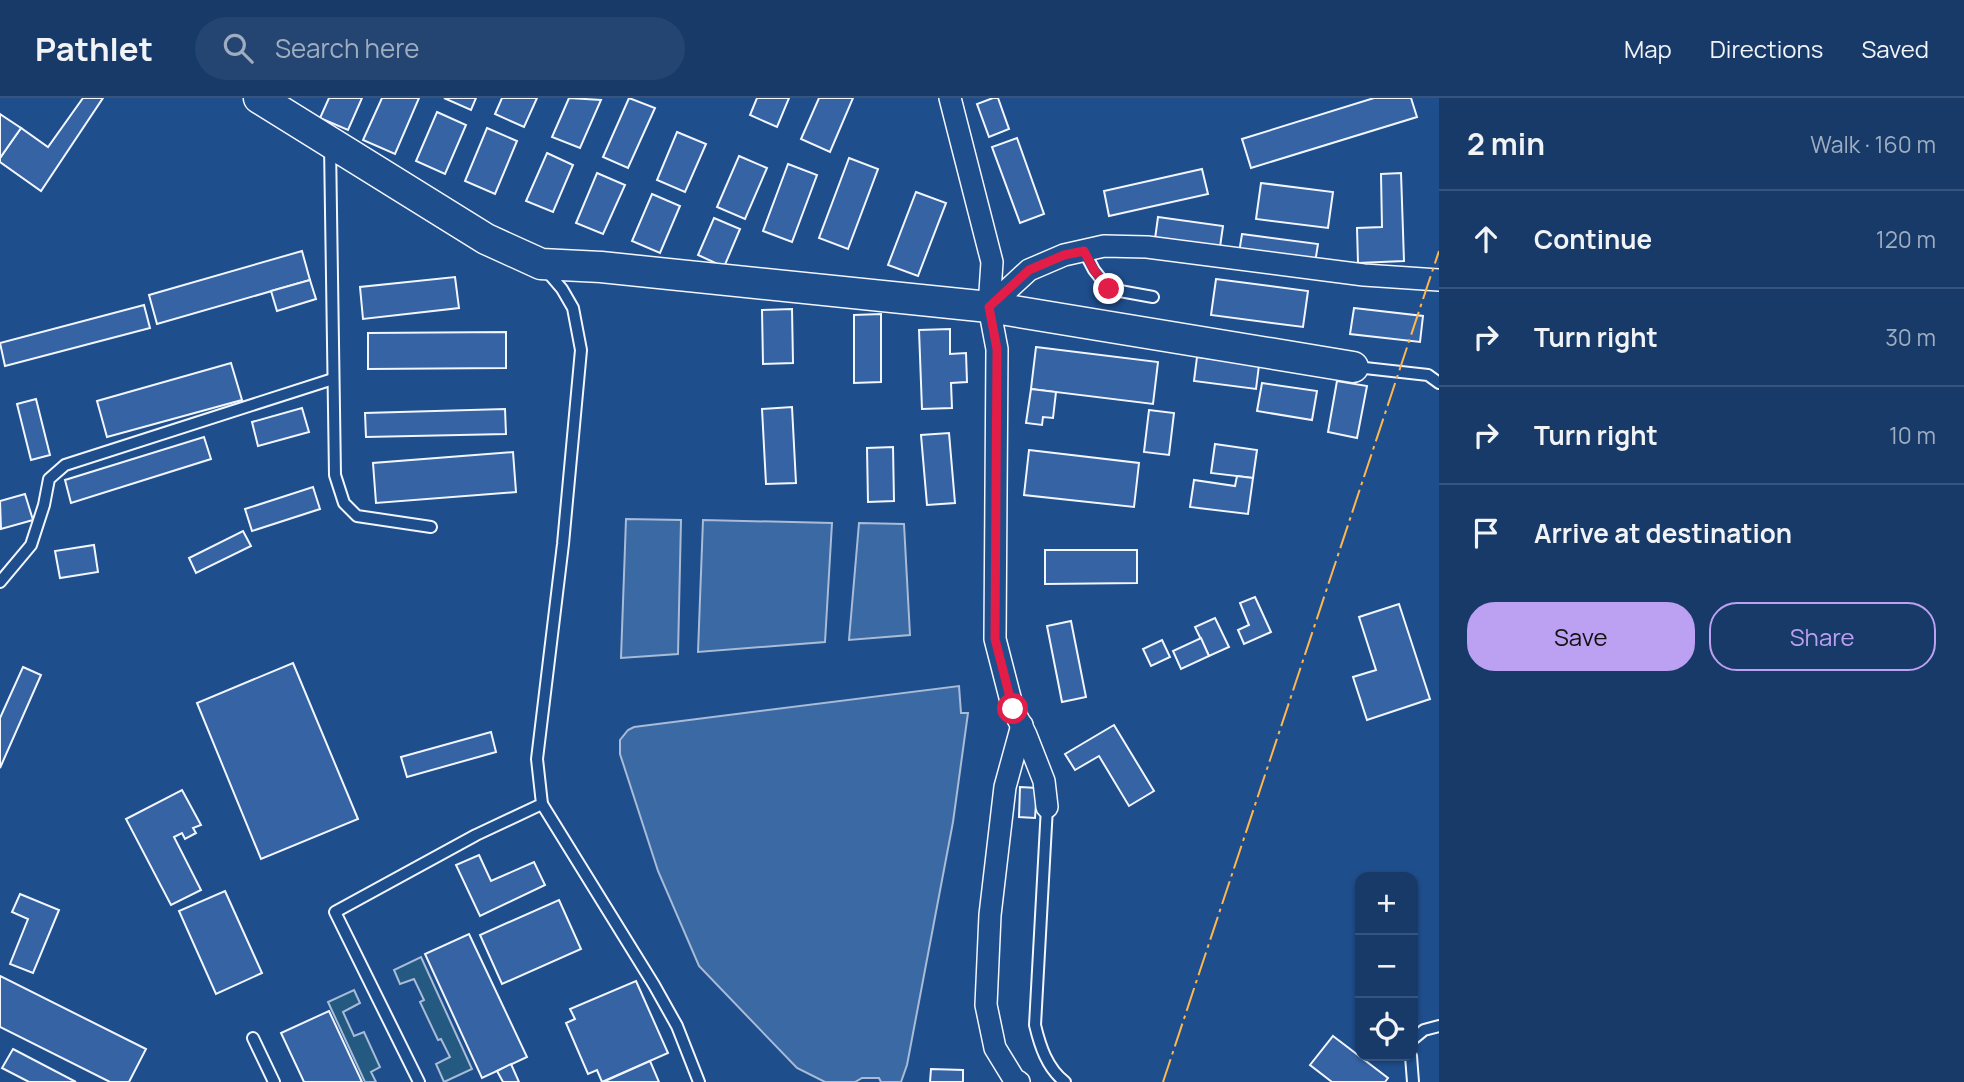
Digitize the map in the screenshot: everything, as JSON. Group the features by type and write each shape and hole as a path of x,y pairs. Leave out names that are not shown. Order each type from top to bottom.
{"street":[{"path":"259,98 288,106 330,142 486,239 541,264 601,267 989,307 1353,367"},
{"path":"950,98 992,262 989,307 997,349 995,639 1013,709 1044,781 1046,807"},
{"path":"989,307 1029,270 1064,255 1104,246 1147,247 1364,275 1439,281"},
{"path":"1018,1082 995,1048 986,1005 990,915 1005,787 1022,725"}],"lane":[{"path":"330,142 335,475 344,503 357,516 431,527"},
{"path":"1084,251 1109,289 1153,297"},
{"path":"541,264 562,289 573,308 581,350 563,544 537,759 542,804 654,985 677,1026 699,1082"},
{"path":"1353,367 1428,375 1439,383"},
{"path":"0,582 31,545 49,479 65,465 333,379"},
{"path":"419,1082 335,912 476,835 542,804"},
{"path":"1046,807 1035,1025 1041,1051 1058,1077 1065,1082"},
{"path":"1418,1035 1424,1030 1439,1026"},
{"path":"253,1038 274,1082"},
{"path":"1411,1061 1413,1082"}],"shaded area":[{"path":"626,519 681,520 678,654 621,658"},
{"path":"703,520 832,523 825,642 698,652"},
{"path":"859,523 904,524 910,635 849,640"},
{"path":"959,686 961,713 968,713 953,822 907,1065 901,1082 862,1078 855,1082 825,1082 797,1068 699,966 658,871 620,754 620,740 634,727"},
{"path":"421,957 472,1069 444,1082 436,1064 450,1057 441,1039 438,1040 420,1002 424,1000 414,979 400,984 394,970"},
{"path":"354,990 360,1003 343,1012 354,1036 364,1032 380,1067 371,1072 376,1082 365,1082 328,1002"}],"building":[{"path":"83,98 103,98 41,191 0,162 0,158 21,128 48,147"},
{"path":"329,98 362,98 348,130 320,118"},
{"path":"382,98 419,98 395,154 363,140"},
{"path":"444,98 476,98 471,110"},
{"path":"502,98 537,98 524,127 495,114"},
{"path":"569,98 601,100 580,148 552,137"},
{"path":"629,98 655,108 628,168 603,157"},
{"path":"757,98 789,98 777,127 750,115"},
{"path":"819,98 853,98 830,152 801,139"},
{"path":"998,98 1009,129 989,137 977,104"},
{"path":"1374,98 1411,98 1417,117 1251,168 1242,139"},
{"path":"437,112 466,125 445,174 416,161"},
{"path":"0,114 21,128 0,158"},
{"path":"487,128 517,141 495,194 465,181"},
{"path":"677,132 706,144 685,192 657,180"},
{"path":"1017,138 1044,214 1020,223 992,147"},
{"path":"547,153 573,165 553,212 526,201"},
{"path":"739,156 767,168 745,219 717,207"},
{"path":"849,158 878,169 848,249 819,238"},
{"path":"788,164 817,175 792,242 763,231"},
{"path":"1202,169 1208,194 1109,216 1104,191"},
{"path":"597,173 625,185 603,234 576,223"},
{"path":"1401,173 1404,261 1358,263 1357,228 1382,227 1381,174"},
{"path":"1261,183 1333,192 1328,228 1256,219"},
{"path":"916,192 946,203 918,276 888,265"},
{"path":"652,194 680,206 660,253 632,241"},
{"path":"1158,217 1223,226 1220,247 1155,239"},
{"path":"714,218 740,229 724,267 698,255"},
{"path":"1242,234 1318,244 1315,263 1239,253"},
{"path":"302,251 310,280 157,324 149,295"},
{"path":"455,277 459,308 363,319 360,287"},
{"path":"1216,279 1308,291 1303,327 1211,315"},
{"path":"310,280 316,299 277,311 271,291"},
{"path":"144,305 150,328 5,366 0,343"},
{"path":"1354,308 1423,316 1420,342 1350,334"},
{"path":"792,309 793,363 763,364 762,310"},
{"path":"881,314 881,382 854,383 854,315"},
{"path":"950,329 950,354 966,353 967,382 951,383 952,408 922,409 919,330"},
{"path":"506,332 506,368 368,369 368,333"},
{"path":"1036,347 1158,362 1153,404 1031,389"},
{"path":"1197,357 1259,365 1256,389 1194,381"},
{"path":"231,363 242,400 107,437 97,401"},
{"path":"1337,381 1367,386 1357,438 1328,432"},
{"path":"1262,383 1317,391 1312,420 1257,411"},
{"path":"1031,389 1056,392 1053,418 1043,417 1042,425 1026,423"},
{"path":"36,399 50,455 31,460 17,404"},
{"path":"792,407 796,483 766,484 762,409"},
{"path":"302,408 309,432 258,446 252,422"},
{"path":"505,409 506,434 366,437 365,413"},
{"path":"1149,410 1174,413 1169,455 1144,452"},
{"path":"949,433 955,503 927,505 921,435"},
{"path":"204,437 211,459 71,503 65,480"},
{"path":"1215,444 1257,450 1253,478 1211,473"},
{"path":"893,447 894,501 868,502 867,448"},
{"path":"1029,450 1139,463 1134,507 1024,495"},
{"path":"513,452 516,492 376,503 373,463"},
{"path":"1237,476 1253,478 1248,514 1190,507 1194,480 1235,486"},
{"path":"313,487 320,509 252,531 245,509"},
{"path":"25,494 33,520 1,529 0,501"},
{"path":"243,531 251,546 196,573 189,558"},
{"path":"94,545 98,572 60,578 55,551"},
{"path":"1045,550 1137,550 1137,583 1045,584"},
{"path":"1255,597 1271,632 1244,644 1238,630 1249,625 1240,603"},
{"path":"1399,604 1430,699 1367,720 1353,677 1376,670 1359,617"},
{"path":"1215,618 1229,647 1209,656 1195,627"},
{"path":"1071,621 1086,697 1062,702 1047,626"},
{"path":"1201,638 1209,656 1181,669 1173,651"},
{"path":"1162,640 1170,657 1151,666 1143,649"},
{"path":"293,663 358,819 261,859 197,703"},
{"path":"23,667 41,675 0,768 0,718"},
{"path":"1114,725 1154,791 1129,806 1099,756 1075,770 1065,754"},
{"path":"491,732 496,752 407,777 401,757"},
{"path":"1020,787 1037,788 1035,818 1019,817"},
{"path":"182,790 201,825 193,828 196,833 185,839 182,833 174,837 201,890 171,905 126,819"},
{"path":"479,855 491,881 534,862 545,885 480,916 456,865"},
{"path":"225,891 262,973 216,994 179,911"},
{"path":"20,894 59,910 33,973 10,964 28,919 12,912"},
{"path":"559,900 581,949 502,984 480,935"},
{"path":"469,934 527,1057 482,1078 425,954"},
{"path":"0,976 146,1049 129,1082 110,1082 0,1027"},
{"path":"636,981 668,1053 602,1082 597,1070 588,1074 566,1023 575,1019 570,1009"},
{"path":"329,1011 362,1082 304,1082 281,1033"},
{"path":"1333,1036 1355,1053 1355,1061 1366,1061 1388,1078 1385,1082 1332,1082 1310,1065"},
{"path":"13,1049 76,1082 29,1082 2,1068"},
{"path":"650,1061 659,1082 603,1082"},
{"path":"511,1064 519,1082 503,1082 497,1071"},
{"path":"931,1069 963,1070 963,1082 930,1082"}],"power":[{"path":"1163,1082 1439,251"}],"route":[{"path":"1013,709 995,639 997,349 989,307 1029,270 1064,255 1084,251 1109,289"}]}
